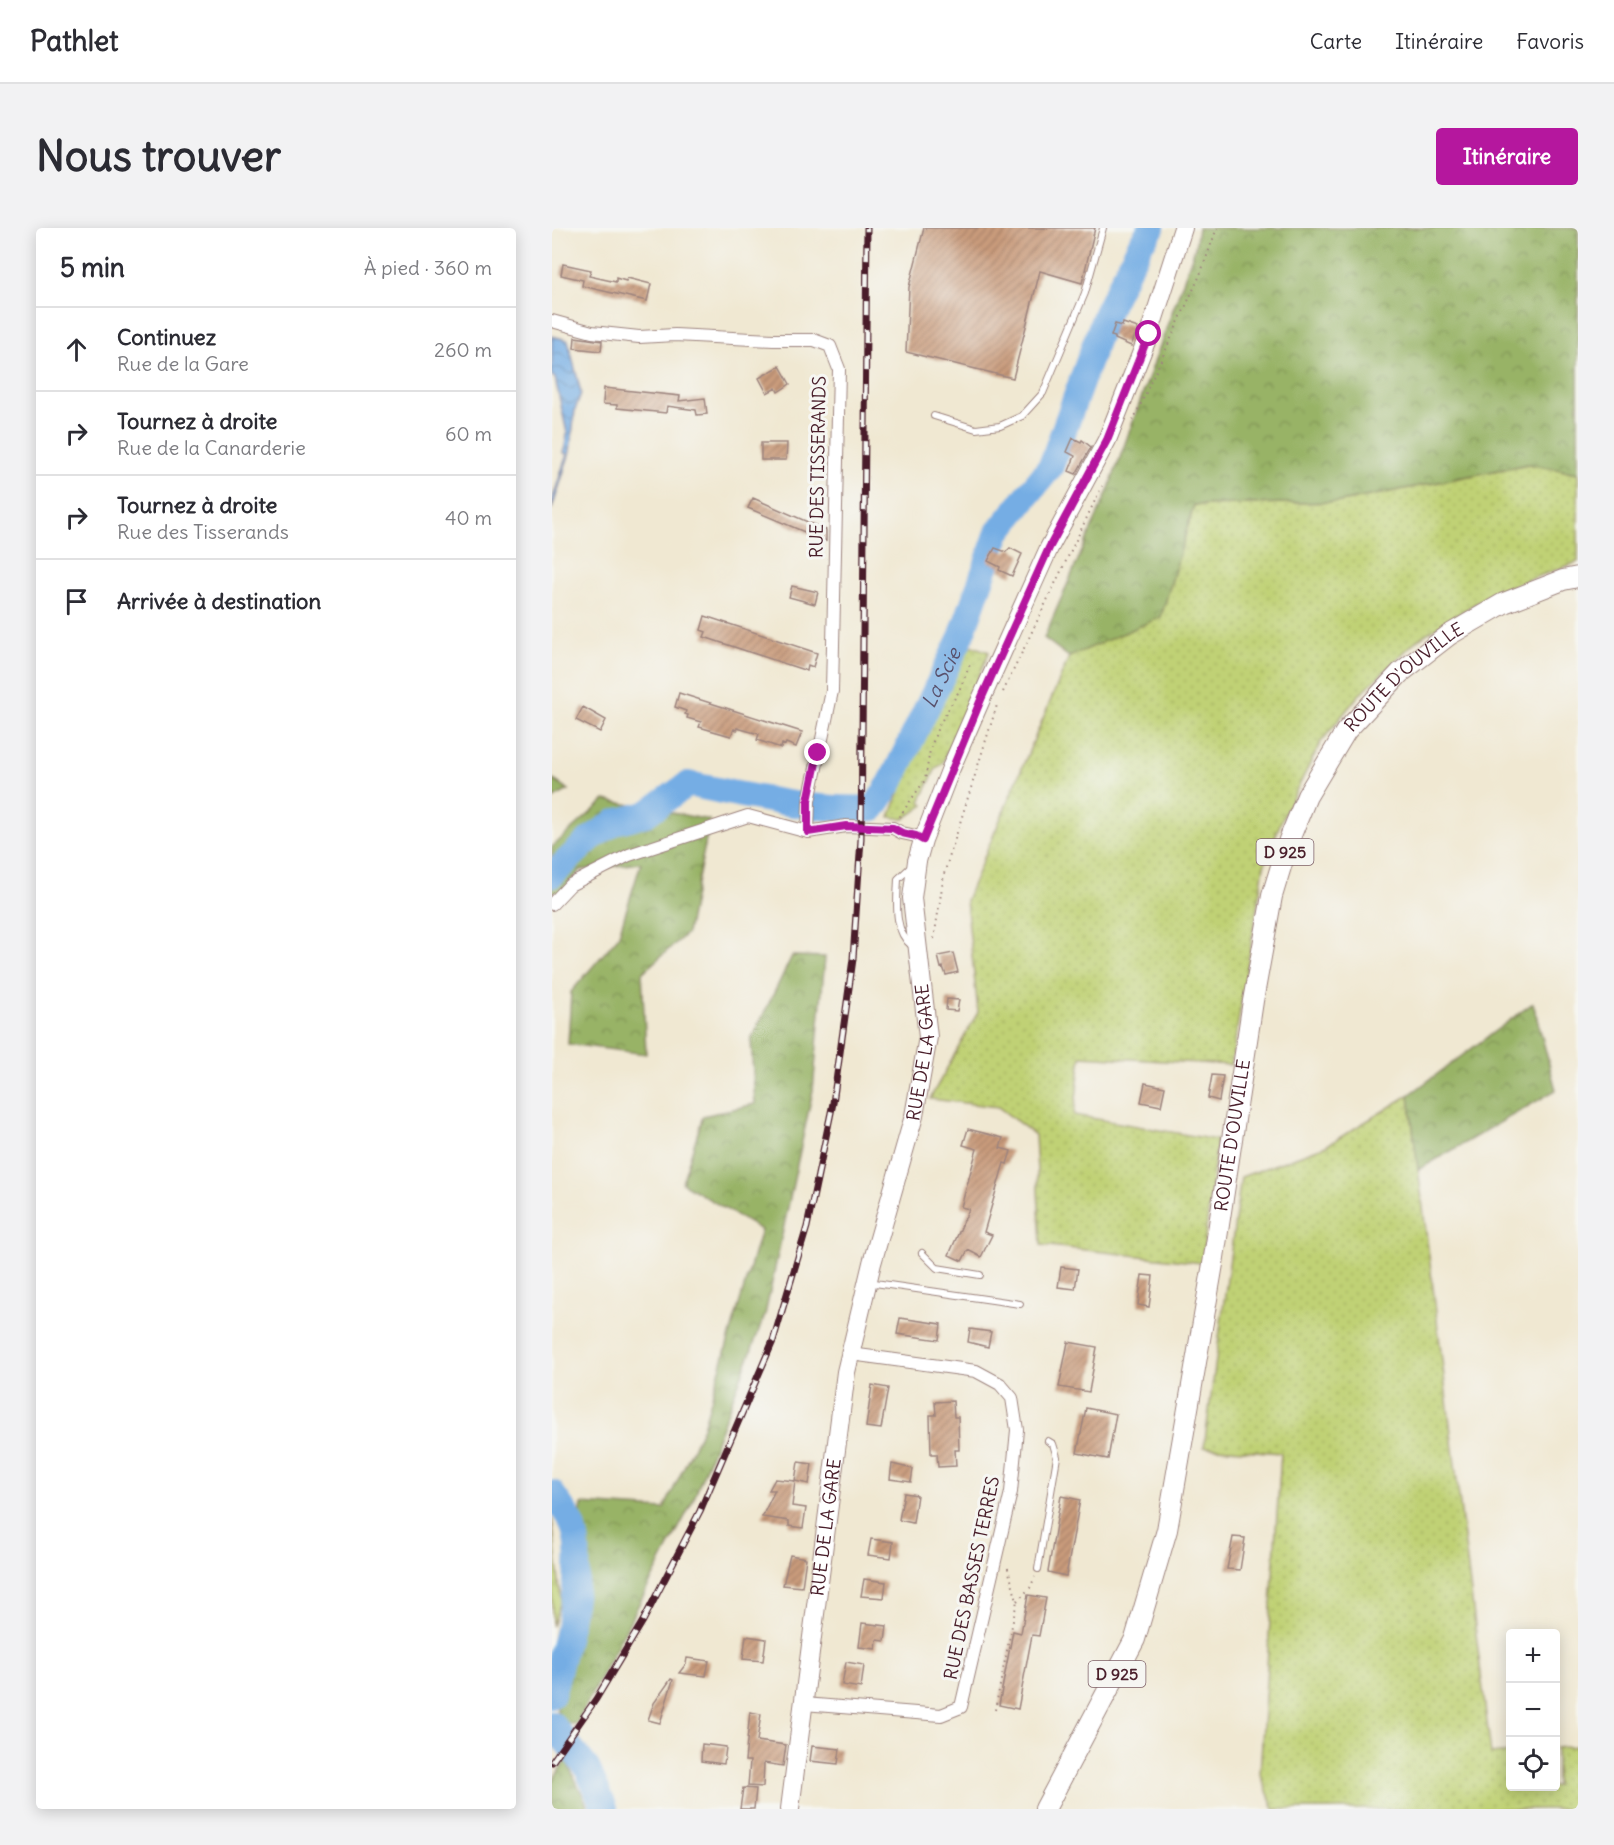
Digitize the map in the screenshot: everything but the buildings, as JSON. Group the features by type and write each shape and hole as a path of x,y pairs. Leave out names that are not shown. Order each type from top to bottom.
{"main road":[{"name":"ROUTE D'OUVILLE","path":"1045,1809 1135,1639 1167,1530 1213,1264 1253,1001 1272,896 1289,840 1307,796 1346,731 1400,673 1449,635 1504,603 1563,580 1578,577"}],"street":[{"name":"RUE DE LA GARE","path":"790,1809 846,1372 868,1282 914,1116 928,1037 912,897 917,861 923,840 982,697 1049,548 1107,440 1149,334 1183,228"},
{"name":"RUE DES TISSERANDS","path":"552,321 592,332 639,337 675,335 814,340 830,346 839,369 832,691 808,801 808,828"},
{"path":"552,904 570,885 629,855 748,816 808,828 846,826 893,828 923,840"},
{"name":"RUE DES BASSES TERRES","path":"804,1704 941,1715 961,1707 1011,1492 1017,1430 1012,1398 1000,1384 976,1371 851,1354"}],"lane":[{"path":"934,416 976,429 1000,426 1022,416 1043,393 1085,293 1103,228"},
{"path":"922,1253 937,1268 980,1275"},
{"path":"868,1282 1020,1304"},
{"path":"1038,1569 1057,1457 1053,1444 1048,1441"}],"path":[{"path":"1132,424 1200,274 1217,228"},
{"path":"1003,692 1106,478"},
{"path":"893,828 899,816 926,780 930,750 938,727 959,691 971,662"},
{"path":"919,951 933,943 944,874 998,703"},
{"path":"995,1710 1017,1601 1008,1566 997,1554"},
{"path":"1017,1601 1030,1588 1038,1569"}],"green space":[{"path":"1198,228 1578,228 1578,473 1528,464 1340,502 1194,505 1161,617 1069,657 1044,638 1108,491 1195,248"},
{"path":"1528,464 1578,473 1578,562 1492,593 1418,639 1358,696 1321,742 1282,819 1264,866 1231,1065 1081,1056 1074,1115 1217,1140 1202,1263 1041,1245 1035,1135 998,1107 930,1099 978,1012 966,900 1069,657 1161,616 1194,505 1340,502"},
{"path":"964,643 989,652 942,764 936,768 920,802 924,805 904,819 890,817 931,707"},
{"path":"552,779 569,790 552,799"},
{"path":"605,800 710,820 687,933 642,973 646,1054 568,1044 571,992 618,937 641,863 581,870 552,901 552,847"},
{"path":"792,956 825,957 813,1090 765,1315 693,1501 576,1724 559,1723 552,1676 582,1504 664,1509 703,1427 761,1230 682,1183 703,1116 755,1104 751,1040"},
{"path":"1533,1003 1556,1090 1418,1170 1409,1095"},
{"path":"1409,1095 1491,1754 1506,1752 1506,1791 1560,1791 1560,1748 1578,1746 1578,1809 1274,1809 1260,1773 1281,1453 1204,1447 1241,1177 1326,1146"},
{"path":"552,1519 561,1600 552,1626"},
{"path":"566,1760 587,1804 585,1809 552,1809 552,1781"}],"water":[{"path":"552,336 568,340 581,393 575,410 570,452 552,509 552,501 567,454 564,453 567,433 555,378 552,376"}],"waterway":[{"name":"La Scie","path":"552,875 590,839 615,822 646,814 688,784 804,805 851,809 874,808 891,782 961,637 998,532 1051,466 1106,313 1141,243 1152,228"},
{"name":"La Scie","path":"552,1493 568,1515 574,1529 577,1546 572,1612 552,1695"},
{"name":"La Scie","path":"552,1724 587,1768 605,1809"}],"railway":[{"path":"552,1762 596,1699 643,1621 700,1511 773,1341 807,1227 833,1103 853,959 861,839 867,228"}],"route":[{"path":"818,753 808,801 808,832 846,826 893,828 923,840 951,768 1049,548 1107,440 1149,334"}]}
